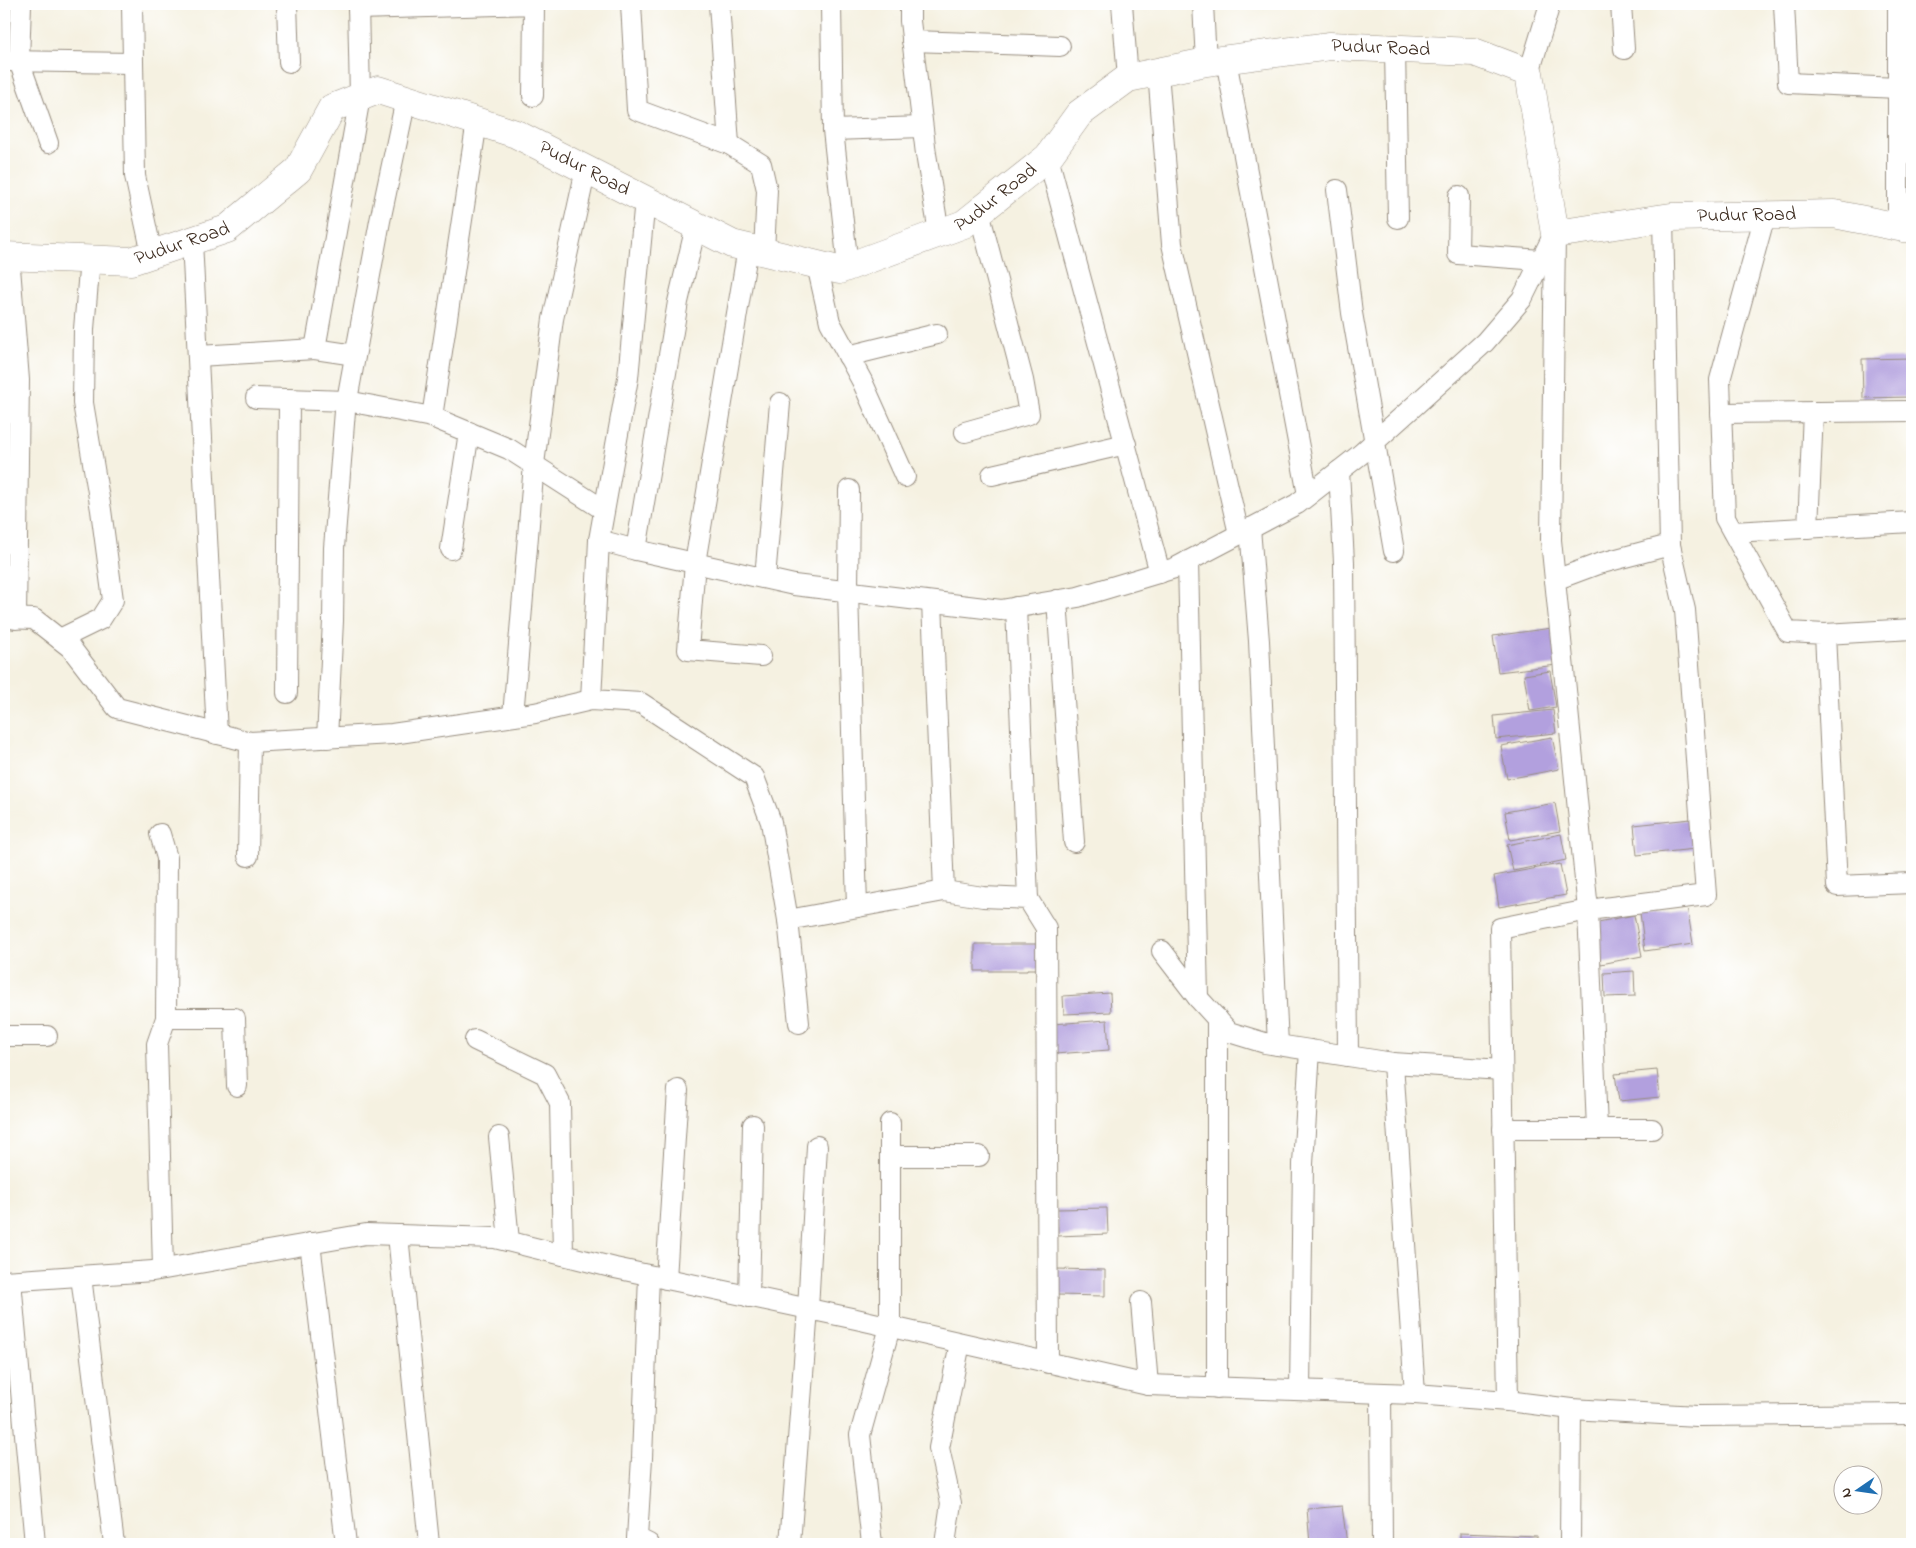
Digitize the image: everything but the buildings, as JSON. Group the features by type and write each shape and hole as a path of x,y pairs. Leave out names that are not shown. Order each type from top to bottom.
{"street":[{"path":"21,4 12,61 48,143"},
{"path":"132,4 136,176 152,254"},
{"path":"287,4 288,62"},
{"path":"315,349 360,97 358,6 534,4 533,96"},
{"path":"631,4 637,110 729,144 761,164 767,190 695,563 688,650 761,656"},
{"path":"718,4 729,144"},
{"path":"831,4 833,130 848,267"},
{"path":"910,4 912,41 922,127 939,233"},
{"path":"1122,4 1128,78"},
{"path":"1203,4 1308,495"},
{"path":"1550,4 1529,73 1554,234 1551,540 1588,910 1598,1129"},
{"path":"1621,4 1624,49"},
{"path":"1784,4 1788,83 1898,88"},
{"path":"1898,4 1898,88 1905,130 1905,227"},
{"path":"912,41 1060,46"},
{"name":"Pudur Road","path":"7,256 131,261 228,229 298,170 332,108 378,90 516,134 732,244 839,270 964,224 1048,157 1079,114 1128,78 1216,61 1330,46 1474,52 1529,73"},
{"path":"1395,49 1398,218"},
{"path":"12,61 132,63"},
{"path":"1158,72 1172,244 1245,531 1259,641 1278,1045"},
{"path":"327,738 333,621 334,548 347,401 380,221 406,99"},
{"path":"432,417 477,121"},
{"path":"833,130 922,127"},
{"path":"1048,157 1160,572"},
{"path":"513,716 534,464 553,319 586,169"},
{"path":"1337,190 1352,314 1394,551"},
{"path":"1459,196 1458,254 1541,260"},
{"path":"591,700 599,540 628,378 645,199"},
{"path":"965,432 1029,414 1023,380 979,212"},
{"name":"Pudur Road","path":"1554,234 1664,218 1765,215 1834,214 1905,227"},
{"path":"1765,215 1720,380 1725,518 1788,632 1825,634 1912,629"},
{"path":"1508,1401 1500,928 1588,910 1706,895 1685,610 1670,545 1664,218"},
{"path":"636,550 678,302 696,226"},
{"path":"599,540 794,585 1001,610 1078,597 1160,572 1188,561 1297,504 1374,442 1485,342 1522,299 1554,234"},
{"path":"192,241 217,734"},
{"path":"7,256 19,380 11,402 10,618 34,619 71,648 117,708 250,742 392,734 535,713 591,700 641,703 754,777 771,822 788,920 799,1023"},
{"path":"60,639 101,619 113,600 108,550 83,404 84,329 90,259"},
{"path":"817,265 830,322 862,381 905,477"},
{"path":"848,356 937,334"},
{"path":"198,356 315,349 355,355"},
{"path":"256,398 347,401 432,417 509,449 604,510"},
{"path":"287,693 289,399"},
{"path":"765,578 780,403"},
{"path":"1721,413 1912,411"},
{"path":"1808,528 1813,412"},
{"path":"450,549 469,432"},
{"path":"992,475 1126,444"},
{"path":"1339,471 1344,562 1348,1056"},
{"path":"849,490 848,591 857,907"},
{"path":"1733,532 1912,522"},
{"path":"1555,580 1598,564 1670,545"},
{"path":"1188,561 1198,998"},
{"path":"1057,600 1074,842"},
{"path":"932,602 944,891"},
{"path":"1016,607 1028,899 1046,928 1048,1363"},
{"path":"1825,634 1836,886 1912,883"},
{"path":"248,856 250,742"},
{"path":"160,834 167,858 166,1018 157,1044 163,1269"},
{"path":"788,920 944,891 983,897 1028,899"},
{"path":"1162,951 1198,998 1229,1032 1264,1043 1393,1064 1502,1070"},
{"path":"166,1018 235,1018 237,1086"},
{"path":"1217,1018 1218,1388"},
{"path":"4,1036 46,1036"},
{"path":"475,1040 545,1074 560,1102 563,1255"},
{"path":"1300,1390 1303,1164 1310,1050"},
{"path":"1393,1064 1415,1394"},
{"path":"649,1544 636,1538 658,1277 678,1090"},
{"path":"872,1544 860,1435 890,1327 890,1123"},
{"path":"749,1297 754,1125"},
{"path":"1503,1129 1652,1129"},
{"path":"499,1136 509,1242"},
{"path":"790,1544 808,1309 817,1146"},
{"path":"890,1156 979,1156"},
{"path":"35,1544 8,1281 163,1269 366,1234 495,1238 658,1277 1148,1385 1415,1394 1508,1401 1571,1409 1697,1416 1912,1414"},
{"path":"398,1235 429,1544"},
{"path":"310,1244 346,1544"},
{"path":"81,1276 114,1544"},
{"path":"1141,1302 1148,1385"},
{"path":"945,1544 951,1503 939,1448 960,1343"},
{"path":"1382,1393 1382,1544"},
{"path":"1570,1544 1571,1409"}]}
